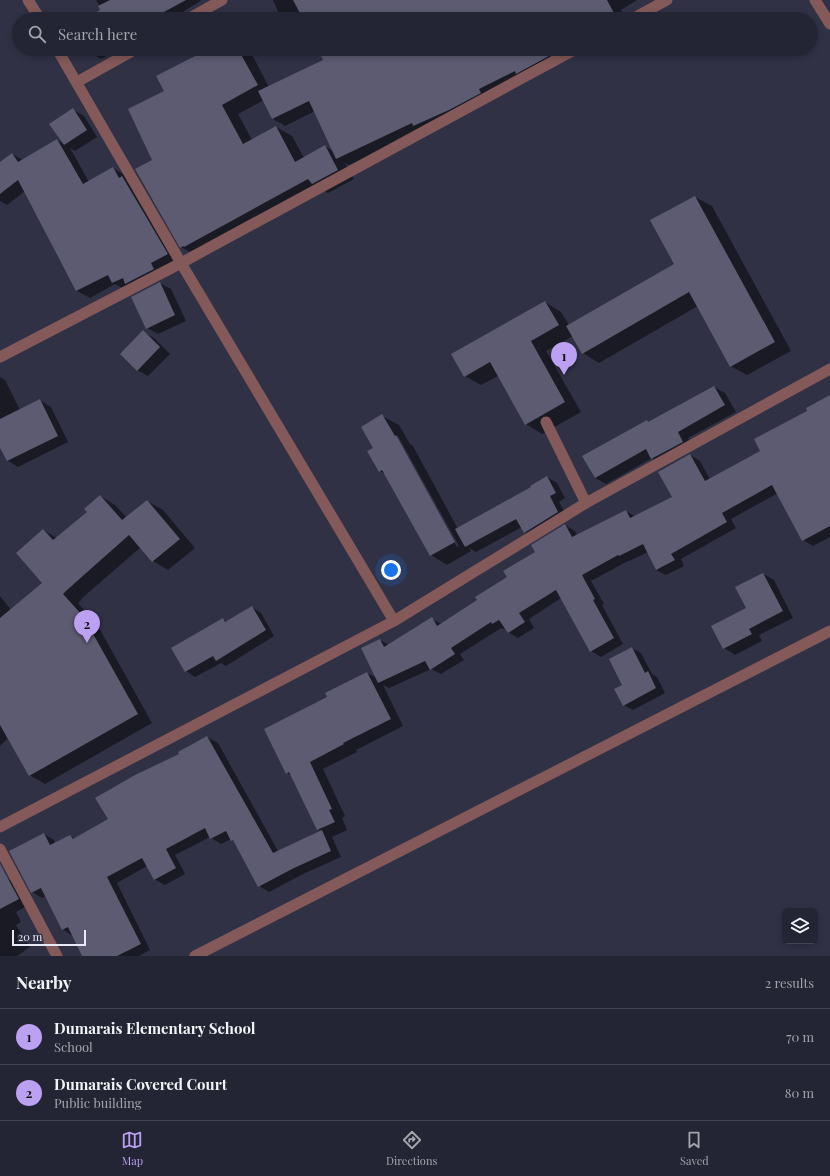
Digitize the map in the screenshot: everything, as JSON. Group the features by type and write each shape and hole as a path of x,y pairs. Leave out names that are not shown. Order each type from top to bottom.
{"street":[{"path":"28,0 36,12"},
{"path":"201,12 222,0"},
{"path":"645,12 667,0"},
{"path":"815,0 830,24"},
{"path":"61,56 181,263 394,621"},
{"path":"77,82 123,56"},
{"path":"0,357 181,263 563,56"},
{"path":"0,827 394,621 586,503 830,369"},
{"path":"546,422 586,503"},
{"path":"195,956 830,631"},
{"path":"0,849 57,956"}],"building":[{"path":"110,0 186,0 164,12 96,12 100,10 98,6"},
{"path":"293,0 607,0 613,12 299,12"},
{"path":"195,56 242,56 258,85 222,105 243,144 276,126 295,162 325,145 338,170 312,184 308,179 180,248 135,169 152,160 128,109 164,91 156,76"},
{"path":"321,56 549,56 516,74 515,71 479,89 481,93 449,110 413,126 412,123 336,159 309,101 272,119 258,91 323,60"},
{"path":"73,108 87,130 64,145 49,124"},
{"path":"57,139 83,184 113,167 119,178 122,176 168,254 151,263 154,269 125,284 123,278 112,283 108,275 76,291 18,180 0,194 0,162 12,153 18,162"},
{"path":"695,196 775,342 730,367 689,292 582,354 566,326 674,264 650,220"},
{"path":"160,282 175,315 146,329 131,297"},
{"path":"545,301 559,325 531,341 565,402 525,425 490,362 464,377 451,354"},
{"path":"143,330 160,347 137,371 120,354"},
{"path":"714,386 725,405 678,432 683,442 651,459 646,449 595,478 582,456 647,420 648,422"},
{"path":"830,395 830,526 802,541 772,485 722,513 727,522 671,554 675,560 656,570 643,544 619,556 618,555 582,575 595,599 593,600 614,638 590,652 556,590 519,613 525,622 508,633 499,620 492,624 491,622 451,648 455,654 430,670 425,661 378,683 361,648 380,639 384,647 432,617 437,626 477,600 475,597 507,577 503,571 535,552 531,545 565,524 572,537 626,510 630,518 672,497 658,472 690,454 705,481 760,451 754,439 807,411 806,408"},
{"path":"40,399 58,436 7,461 0,448 0,419"},
{"path":"382,414 395,436 396,435 455,542 430,556 382,470 379,472 367,451 373,448 361,427"},
{"path":"547,476 556,493 550,496 558,512 524,533 516,519 465,547 455,529 531,487 530,486"},
{"path":"100,495 122,520 147,500 180,539 152,562 129,535 63,594 83,616 138,714 29,776 0,725 0,618 42,583 16,553 43,529 53,540 87,512 84,509"},
{"path":"763,573 783,611 749,629 752,634 723,649 711,626 746,608 735,587"},
{"path":"252,606 266,630 216,661 213,656 185,672 171,648 223,618 225,622"},
{"path":"632,647 645,673 648,671 656,688 623,706 614,689 622,685 609,659"},
{"path":"367,672 391,719 343,743 344,744 310,762 332,809 329,810 335,822 317,830 289,772 286,774 264,729 327,697 325,693"},
{"path":"207,736 273,853 322,830 331,851 258,887 233,840 231,841 226,831 210,839 205,828 166,849 176,868 154,880 142,858 107,877 141,944 117,956 82,956 68,927 62,930 41,888 31,893 9,851 44,833 50,845 70,835 73,839 108,819 95,798 135,775 179,754 178,752"},
{"path":"0,864 19,899 0,909"}],"place":[{"name":"Dumarais Elementary School","path":"564,375"},
{"name":"Dumarais Covered Court","path":"87,643"}]}
